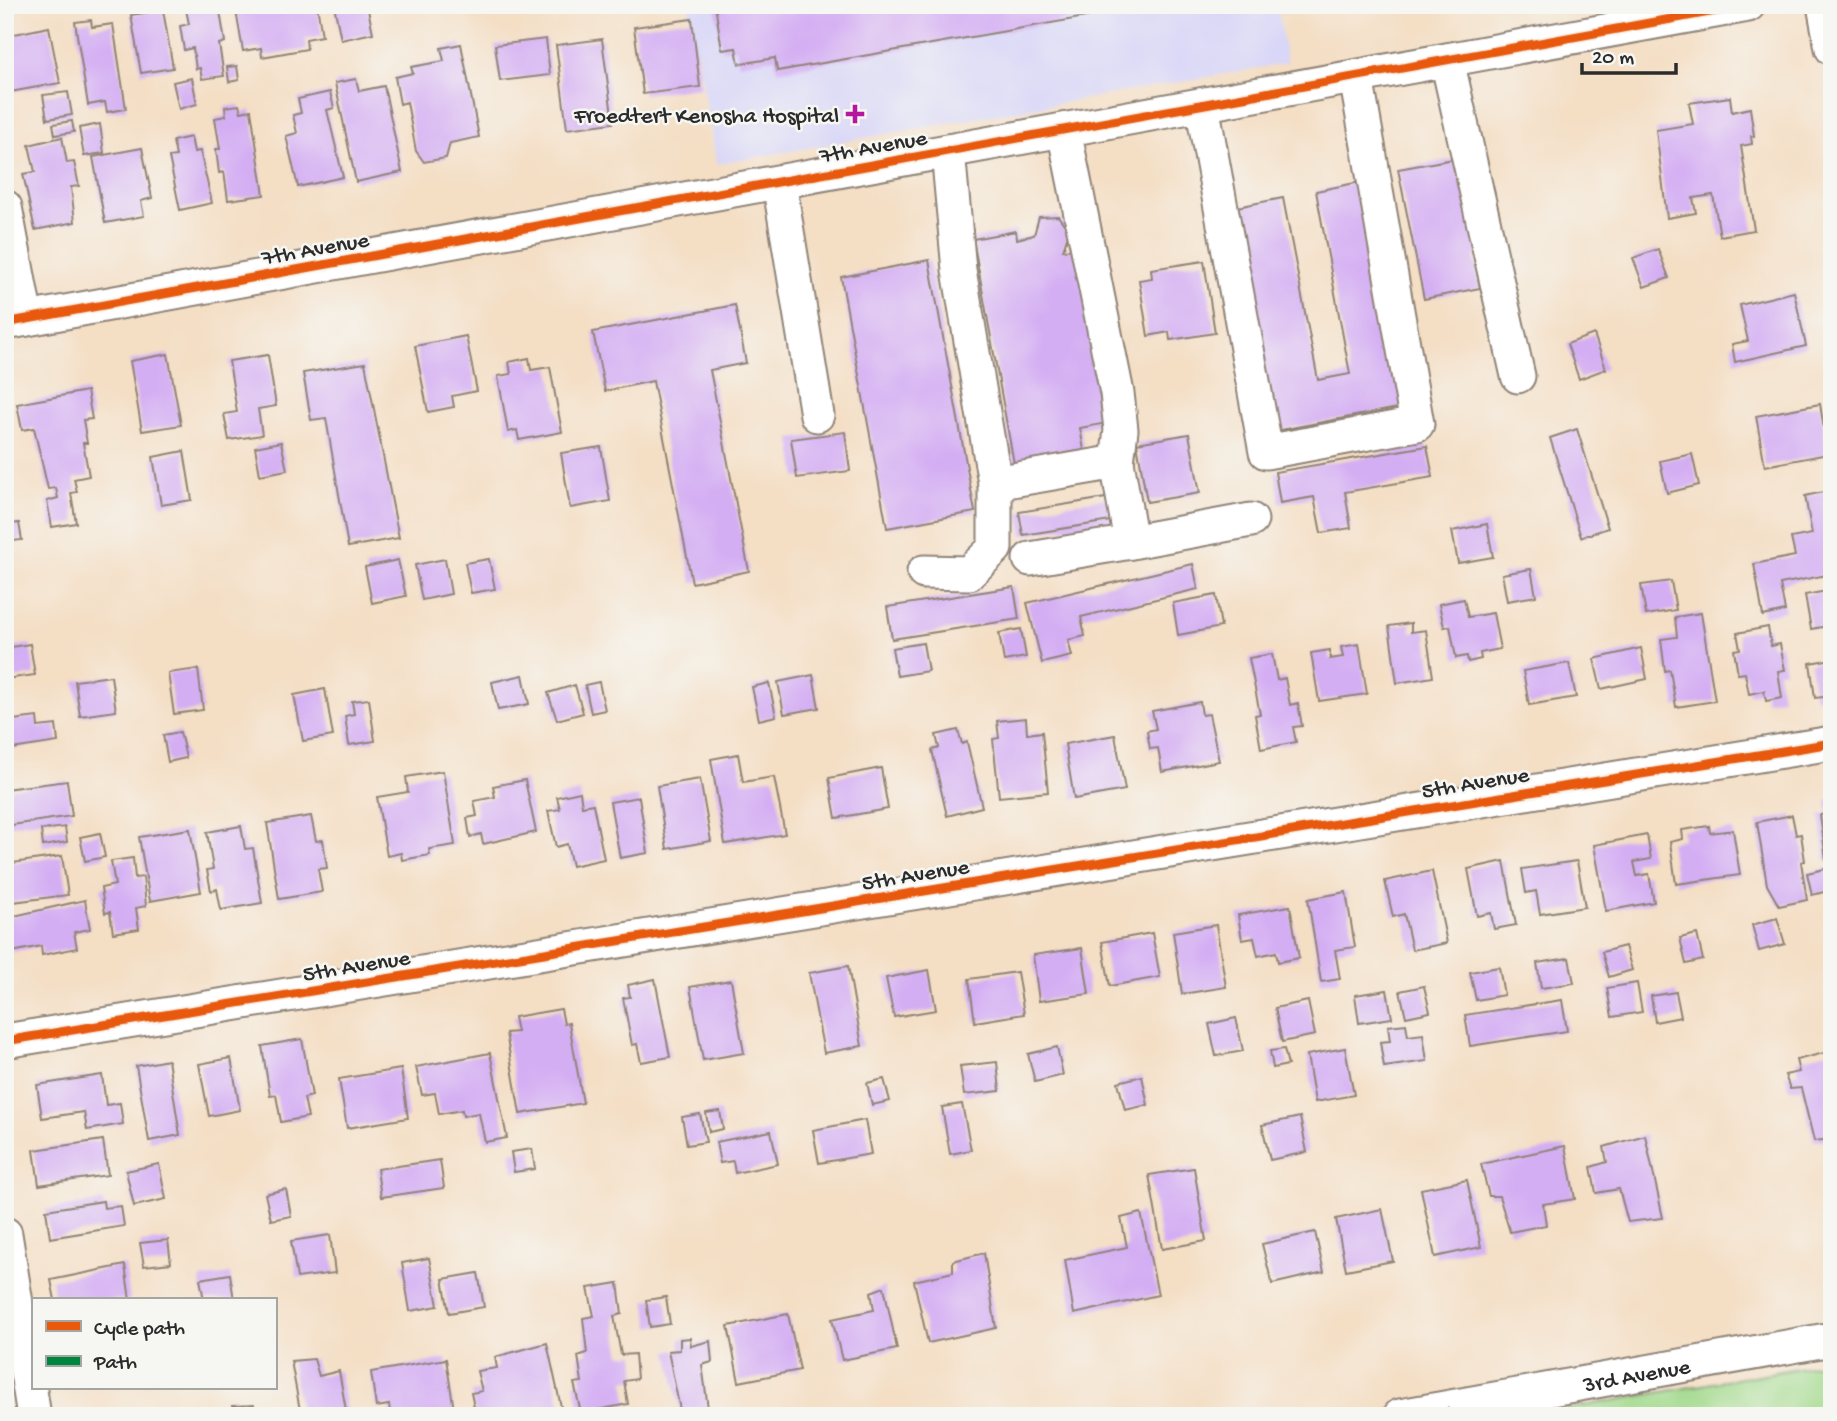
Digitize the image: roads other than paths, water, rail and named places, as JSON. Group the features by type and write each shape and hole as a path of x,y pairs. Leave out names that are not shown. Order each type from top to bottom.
{"street":[{"name":"7th Avenue","path":"16,321 1748,5"},
{"path":"1824,5 1832,48"},
{"path":"1447,60 1518,376"},
{"path":"1202,105 1266,452 1417,424 1356,76"},
{"path":"1064,130 1117,393 1121,430 1118,462 1131,542"},
{"path":"924,572 969,573 995,548 995,483 958,270 948,151"},
{"path":"779,182 817,415"},
{"path":"5,207 16,321"},
{"path":"995,483 1118,462"},
{"path":"1030,559 1251,520"},
{"name":"5th Avenue","path":"5,1041 1832,743"},
{"path":"5,1234 34,1416"},
{"name":"3rd Avenue","path":"1400,1416 1832,1339"}],"place":[{"name":"Froedtert Kenosha Hospital","path":"855,114"}]}
